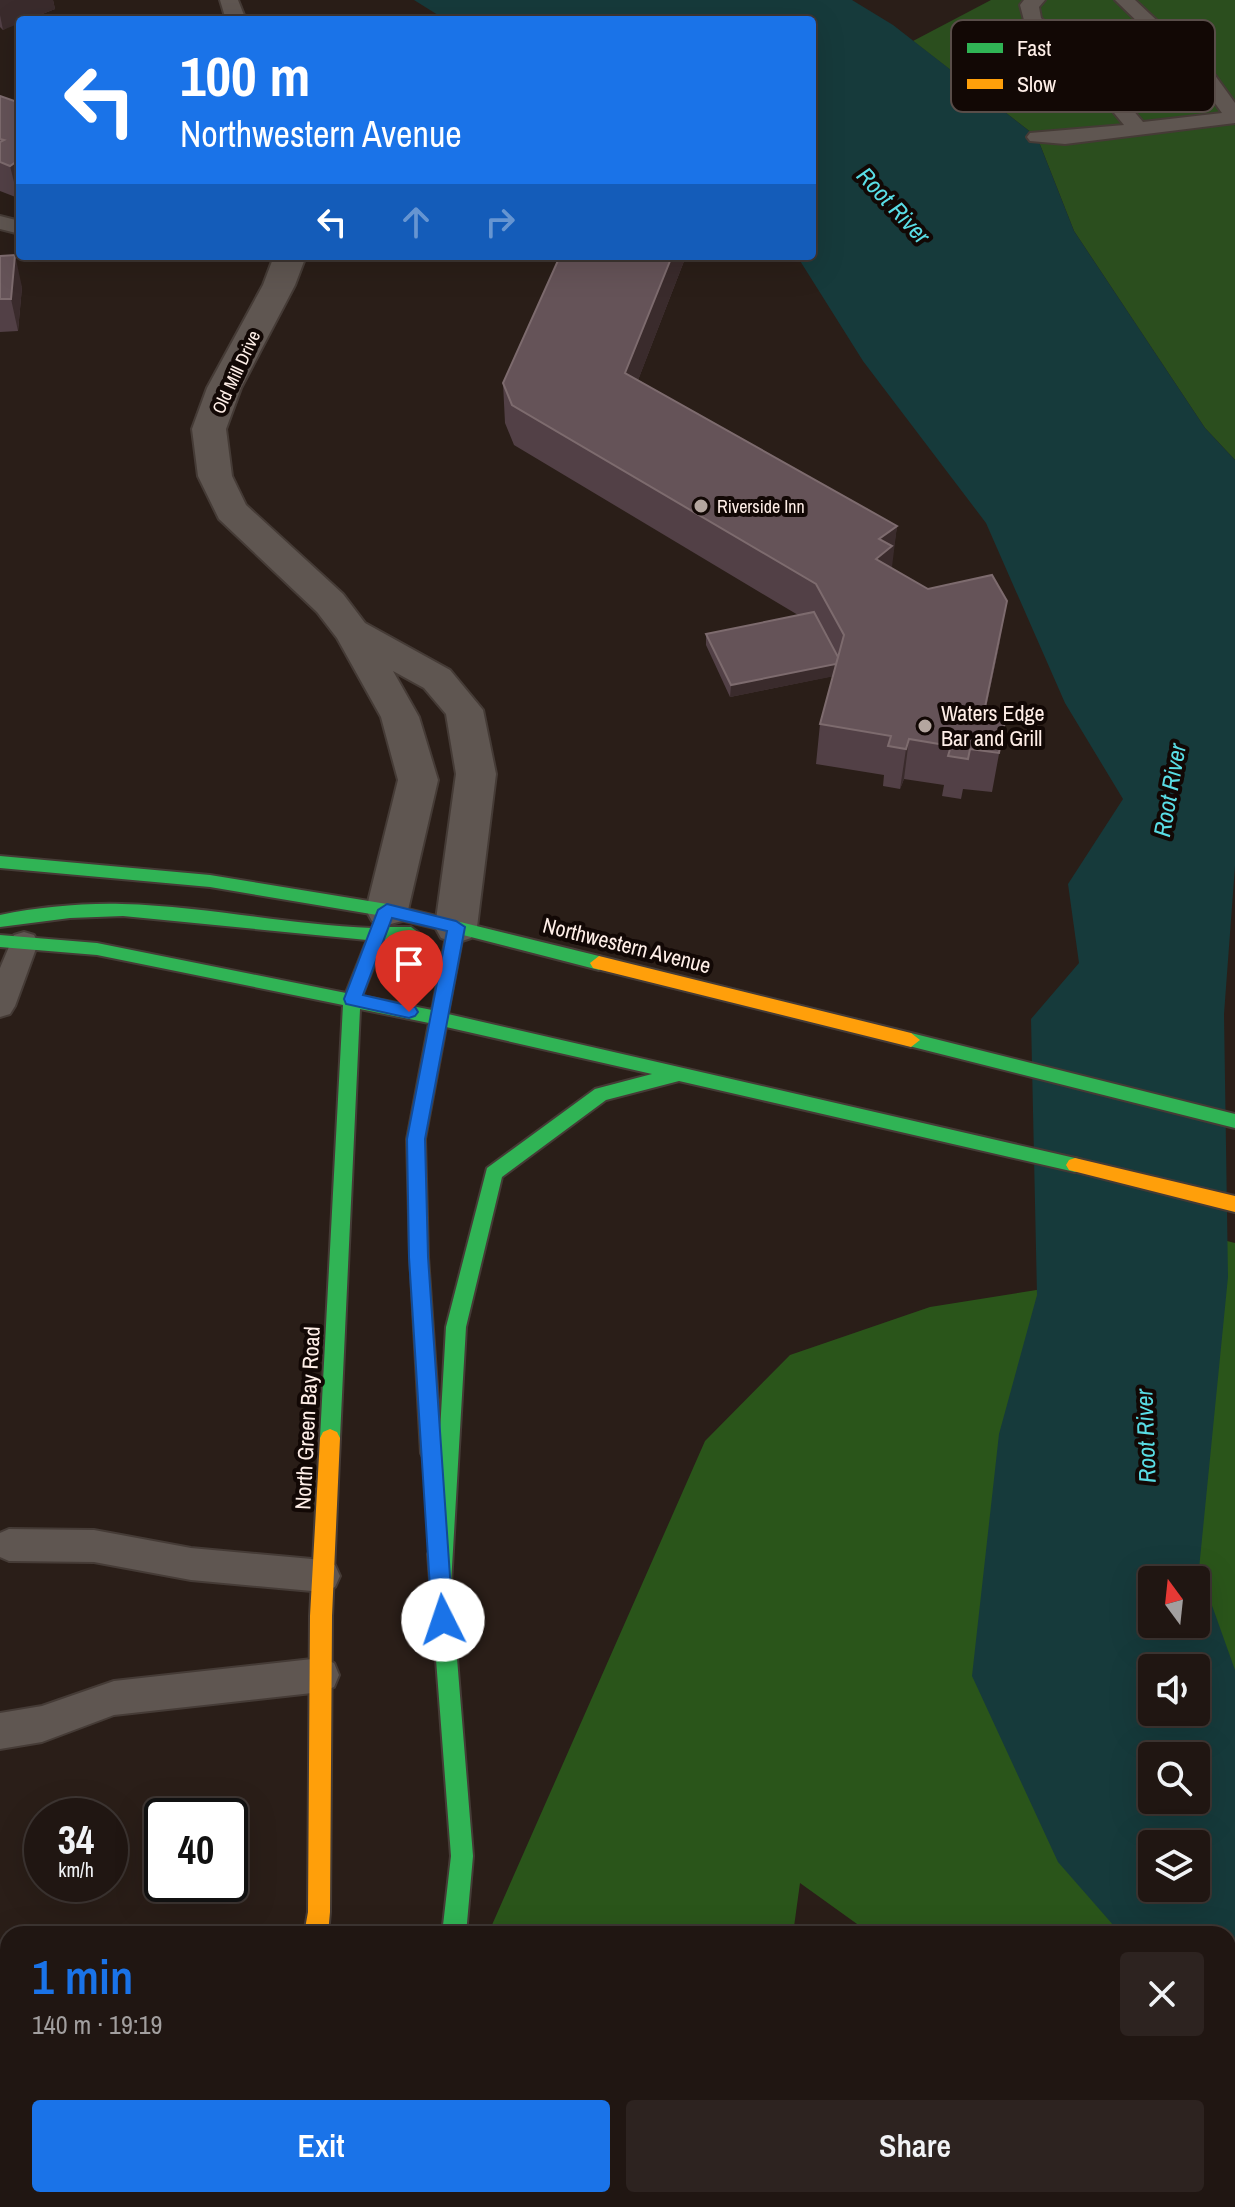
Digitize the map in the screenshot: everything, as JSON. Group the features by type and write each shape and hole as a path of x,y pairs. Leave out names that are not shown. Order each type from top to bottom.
{"main road":[{"name":"Northwestern Avenue","path":"0,862 210,881 382,924 456,927 1235,1121"},
{"path":"0,921 36,913 142,911 295,933 382,924 456,927 416,1139 419,1257 440,1590 462,1856 455,1926"},
{"name":"North Green Bay Road","path":"317,1926 323,1576 352,999 382,924"},
{"path":"12,942 97,949 352,999 937,1131 1235,1204"},
{"path":"440,1590 456,1327 494,1173 601,1094 682,1074"}],"street":[{"name":"Old Mill Drive","path":"288,260 279,285 224,388 209,429 215,476 231,511 330,603 352,632 400,717 418,780 382,924"},
{"name":"Old Mill Drive","path":"352,632 437,679 464,710 476,774 456,927"}],"lane":[{"path":"1032,20 1029,5 1036,0"},
{"path":"1124,0 1145,20"},
{"path":"1039,142 1136,127 1235,117 1215,89"},
{"path":"1124,112 1136,127"},
{"path":"0,1006 12,942"},
{"path":"9,1545 94,1546 191,1564 323,1576"},
{"path":"0,1731 42,1724 114,1698 321,1675"}],"green space":[{"path":"991,0 1235,0 1235,460 1205,428 1074,231 1037,137 1005,112 1215,112 1215,20 953,20"},
{"path":"951,21 951,70 913,41"},
{"path":"1144,1220 1235,1243 1235,1926 860,1926 800,1883 794,1926 492,1926 705,1441 790,1355 930,1307 1074,1284"}],"water":[{"name":"Root River","path":"414,0 852,0 893,25 951,70 951,112 1005,112 1037,137 1074,231 1205,428 1235,460 1235,866 1224,1014 1228,1277 1199,1566 1138,1566 1138,1638 1210,1638 1210,1600 1235,1670 1235,1926 1114,1926 1058,1862 972,1676 999,1434 1037,1295 1031,1019 1079,963 1068,884 1123,799 1065,703 986,523 863,361 800,260 816,260 816,16 440,16"}],"building":[{"path":"0,96 16,102 16,162 10,166 0,162 0,142 4,140 0,139"},
{"path":"15,255 11,299 0,299 0,256"},
{"name":"Riverside Inn","path":"558,260 670,260 625,373 897,526 879,539 892,546 876,559 928,589 992,575 1007,601 984,712 1006,716 999,753 970,749 968,759 948,756 951,746 909,739 906,749 888,746 891,736 820,724 844,635 816,584 512,405 503,383"},
{"path":"814,612 838,657 836,664 731,685 706,634"}],"traffic: fast":[{"path":"0,862 210,881 387,910 599,963"},
{"path":"0,921 35,915 123,910 343,933 411,933"},
{"path":"330,1438 352,999 387,910"},
{"path":"431,1453 419,1257 416,1139 456,927"},
{"path":"0,941 97,949 438,1018 1075,1165"},
{"path":"911,1040 1235,1121"},
{"path":"440,1590 456,1327 494,1173 601,1094 673,1076"},
{"path":"438,1554 462,1856 455,1926"}],"traffic: slow":[{"path":"599,963 911,1040"},
{"path":"1075,1165 1235,1204"},
{"path":"317,1926 321,1616 330,1438"}],"place":[{"name":"Riverside Inn","path":"701,506"},
{"name":"Waters Edge Bar and Grill","path":"925,726"}],"route":[{"path":"409,1012 352,999 387,910 456,927 416,1139 419,1257 443,1620"}]}
